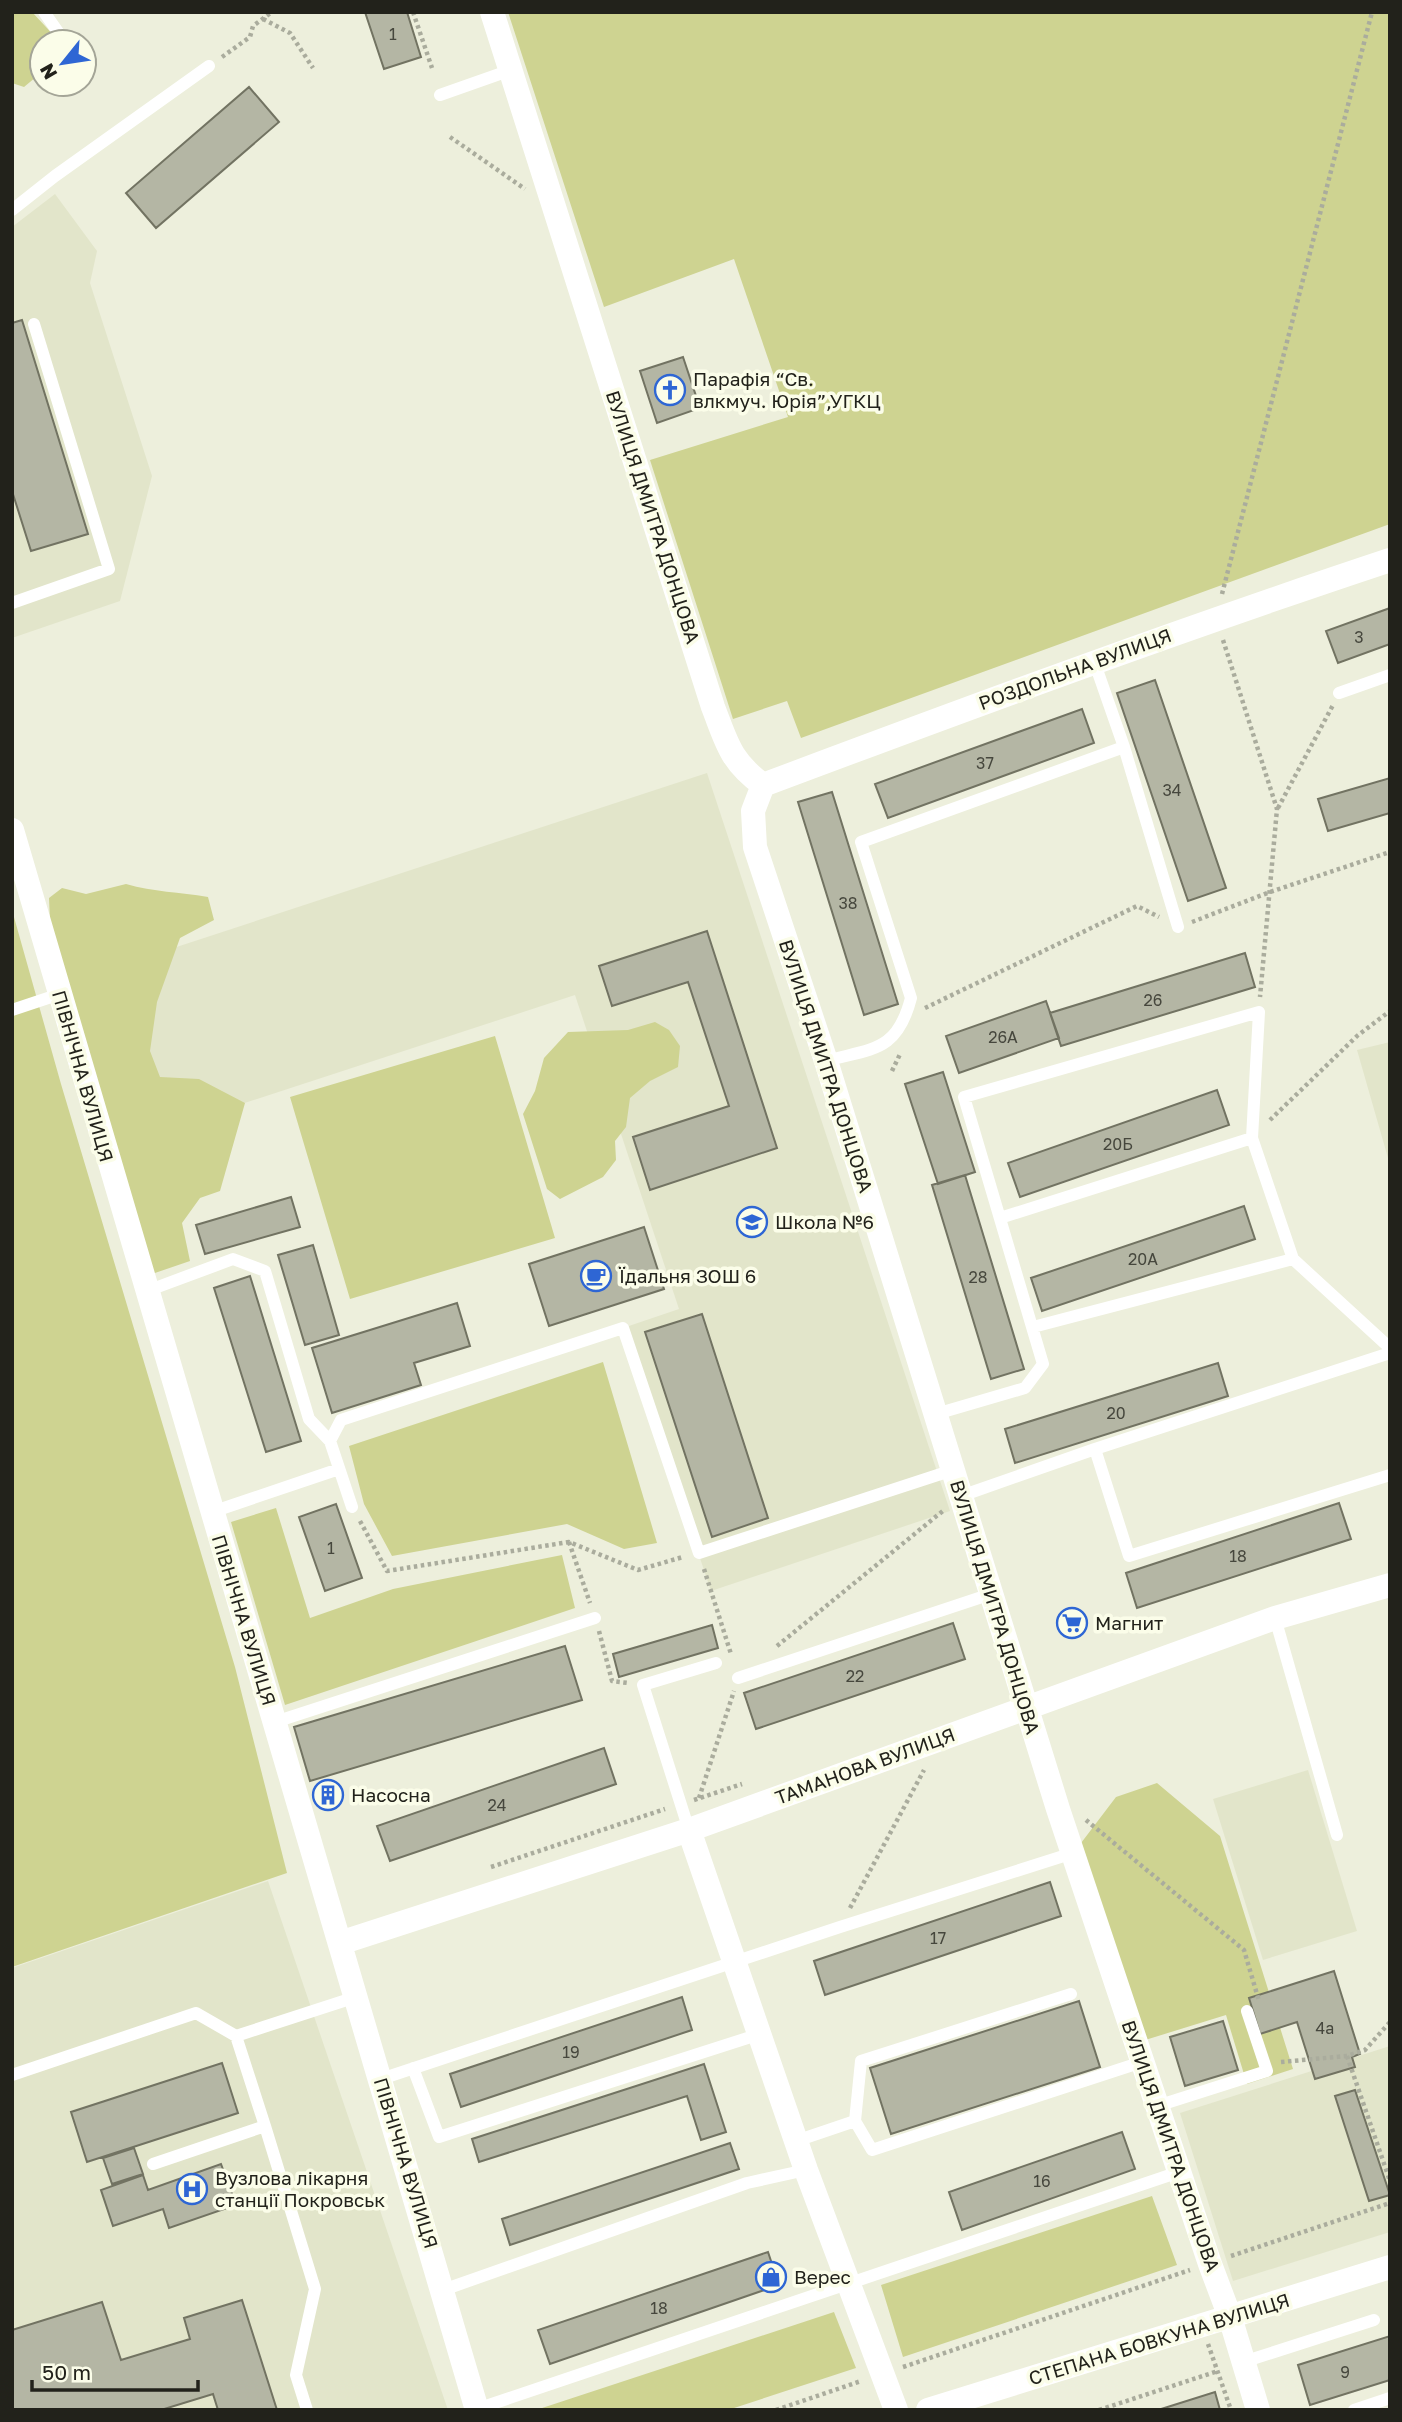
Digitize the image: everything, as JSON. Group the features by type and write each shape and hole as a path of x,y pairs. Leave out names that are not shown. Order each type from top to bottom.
{"street":[{"name":"ВУЛИЦЯ ДМИТРА ДОНЦОВА","path":"492,12 713,707 730,749 743,770 763,785 752,811 755,847 826,1061 1026,1707 1142,2062 1230,2317 1258,2410"},
{"name":"РОЗДОЛЬНА ВУЛИЦЯ","path":"763,785 1216,617 1390,560"},
{"name":"ПІВНІЧНА ВУЛИЦЯ","path":"12,830 477,2409"},
{"name":"ТАМАНОВА ВУЛИЦЯ","path":"340,1943 689,1830 1275,1618 1390,1585"},
{"path":"689,1830 806,2170 895,2410"},
{"name":"СТЕПАНА БОВКУНА ВУЛИЦЯ","path":"928,2410 1390,2267"}],"lane":[{"path":"44,12 55,28"},
{"path":"12,210 209,66"},
{"path":"440,94 511,70"},
{"path":"12,603 109,569 34,324"},
{"path":"1094,661 1124,747 1178,927"},
{"path":"1339,693 1390,674"},
{"path":"826,1061 887,1044 905,1021 911,998 861,842 1124,747"},
{"path":"12,1010 60,995"},
{"path":"936,1414 1026,1388 1043,1364 964,1097 1259,1012 1252,1138 1293,1259 1390,1350 1095,1448 961,1496"},
{"path":"1000,1218 1252,1138"},
{"path":"146,1291 233,1259 265,1271 309,1419 330,1441 352,1507"},
{"path":"1032,1327 1293,1259"},
{"path":"330,1441 341,1420 623,1328 699,1553 953,1470"},
{"path":"1095,1448 1129,1556 1390,1475"},
{"path":"212,1512 339,1469"},
{"path":"738,1678 992,1594"},
{"path":"275,1722 595,1618"},
{"path":"1275,1618 1338,1835"},
{"path":"689,1830 643,1685 716,1664"},
{"path":"381,2079 1073,1853"},
{"path":"1071,1994 861,2061 855,2121 872,2150 1142,2062"},
{"path":"236,2036 356,1997"},
{"path":"1157,2106 1267,2071 1247,2011"},
{"path":"12,2075 196,2013 236,2036 315,2289 296,2375 307,2410"},
{"path":"413,2068 439,2137 760,2034"},
{"path":"796,2141 855,2121"},
{"path":"153,2164 265,2126"},
{"path":"443,2290 747,2183 806,2170"},
{"path":"477,2409 1179,2172"},
{"path":"1243,2362 1374,2320"},
{"path":"1354,2410 1390,2398"}],"path":[{"path":"209,66 250,37 253,26 272,12"},
{"path":"413,12 432,68"},
{"path":"1259,1012 1277,809 1216,617 1372,12"},
{"path":"263,19 290,33 313,68"},
{"path":"450,137 555,209"},
{"path":"1277,809 1339,693"},
{"path":"922,1010 1137,906 1178,927 1270,892 1390,852"},
{"path":"1252,1138 1357,1036 1390,1011"},
{"path":"892,1071 904,1046"},
{"path":"770,1652 961,1496"},
{"path":"352,1507 387,1571 569,1542 638,1570 699,1553 738,1678 699,1798"},
{"path":"840,1927 941,1738"},
{"path":"1085,1819 1244,1950 1263,2012"},
{"path":"1278,2063 1347,2056 1364,2050 1390,2022"},
{"path":"1347,2056 1390,2181"},
{"path":"776,2410 1390,2203"},
{"path":"1201,2325 1231,2410"},
{"path":"1099,2410 1218,2371"}],"shaded area":[{"path":"55,194 97,251 90,283 152,476 120,601 12,638 12,227"},
{"name":"Школа №6","path":"707,773 950,1511 711,1591 623,1328 679,1309 575,995 147,1135 94,974"},
{"path":"1390,1042 1390,1165 1357,1050"},
{"path":"1308,1770 1357,1931 1263,1960 1213,1799"},
{"name":"Вузлова лікарня станції Покровськ","path":"268,1881 448,2410 12,2410 12,1968"},
{"path":"1390,2046 1390,2232 1233,2281 1180,2113"}],"green space":[{"path":"12,12 32,12 47,28 28,28 28,84 24,87 12,83"},
{"path":"508,12 1390,12 1390,524 801,738 787,701 733,719 650,460 788,417 734,259 604,307"},
{"path":"126,884 208,897 214,920 180,938 157,1002 150,1051 160,1077 199,1079 245,1103 220,1191 200,1198 182,1223 190,1261 152,1274 50,921 49,898 62,888 86,894"},
{"path":"12,910 61,1084 235,1667 287,1873 12,1967"},
{"path":"655,1022 669,1030 680,1046 678,1067 650,1081 630,1098 626,1127 615,1141 616,1160 603,1177 560,1199 547,1189 523,1114 535,1091 544,1058 568,1032 628,1030"},
{"path":"495,1036 555,1238 350,1299 290,1097"},
{"path":"603,1362 657,1543 624,1549 567,1524 392,1556 364,1504 349,1446"},
{"path":"276,1508 310,1618 393,1589 562,1555 575,1608 285,1705 231,1522"},
{"path":"1157,1783 1220,1836 1293,2069 1247,2084 1226,2015 1142,2041 1078,1847 1116,1797"},
{"path":"1152,2196 1177,2265 903,2357 881,2285"},
{"path":"834,2312 856,2368 728,2410 536,2410"}],"building":[{"path":"365,12 407,12 421,57 384,69"},
{"path":"249,87 279,122 156,228 126,193"},
{"path":"22,320 88,534 31,551 12,491 12,323"},
{"name":"Парафія “Св. влкмуч. Юрія”,УГКЦ","path":"683,357 700,408 657,423 640,371"},
{"path":"1390,608 1390,644 1338,663 1326,631"},
{"path":"1155,680 1226,888 1188,901 1117,693"},
{"path":"1082,709 1094,743 888,818 875,784"},
{"path":"1390,778 1390,813 1328,831 1318,799"},
{"path":"832,792 898,1004 864,1015 798,802"},
{"path":"707,931 777,1148 650,1190 633,1137 729,1106 688,982 612,1006 599,966"},
{"path":"1245,953 1255,987 1061,1046 1050,1013"},
{"path":"1046,1001 1059,1038 959,1073 946,1036"},
{"path":"943,1072 975,1172 938,1184 905,1084"},
{"path":"1217,1090 1229,1125 1020,1197 1008,1163"},
{"path":"965,1175 1024,1369 991,1379 932,1185"},
{"path":"291,1197 300,1227 205,1254 196,1225"},
{"path":"1244,1206 1255,1239 1042,1311 1031,1278"},
{"name":"Їдальня ЗОШ 6","path":"644,1227 664,1289 549,1326 529,1264"},
{"path":"313,1245 339,1335 305,1345 278,1255"},
{"path":"250,1276 301,1441 266,1452 214,1288"},
{"path":"457,1303 470,1346 414,1363 421,1385 332,1413 312,1348"},
{"path":"702,1314 768,1518 712,1537 645,1332"},
{"path":"1218,1363 1228,1396 1015,1463 1005,1429"},
{"path":"1339,1503 1351,1539 1137,1608 1126,1573"},
{"path":"336,1504 362,1578 325,1591 299,1517"},
{"name":"Магнит","path":"1076,1611 1081,1631 1068,1635 1062,1615"},
{"path":"953,1623 965,1659 756,1729 744,1693"},
{"path":"712,1625 718,1648 619,1677 613,1654"},
{"path":"565,1646 582,1700 310,1781 294,1727"},
{"path":"604,1748 616,1784 390,1861 377,1826"},
{"name":"Насосна","path":"333,1784 338,1802 323,1806 318,1789"},
{"path":"1050,1882 1061,1916 825,1995 814,1961"},
{"path":"1334,1971 1360,2054 1352,2057 1355,2067 1315,2079 1297,2022 1260,2034 1249,1998"},
{"path":"682,1997 692,2030 461,2107 450,2074"},
{"path":"1079,2001 1100,2067 891,2134 870,2068"},
{"path":"1223,2021 1238,2070 1185,2086 1170,2037"},
{"path":"222,2063 238,2113 87,2162 71,2112"},
{"path":"704,2064 726,2132 701,2140 687,2096 479,2162 472,2139"},
{"path":"1355,2090 1390,2195 1369,2201 1335,2096"},
{"path":"1122,2132 1135,2169 962,2230 949,2192"},
{"path":"730,2143 739,2169 510,2245 502,2219"},
{"path":"134,2148 143,2174 112,2184 103,2158"},
{"path":"221,2164 236,2205 169,2228 163,2209 113,2226 101,2190 143,2175 148,2190"},
{"path":"768,2252 779,2285 550,2364 538,2330"},
{"path":"242,2300 277,2410 218,2410 213,2394 161,2410 12,2410 12,2330 102,2302 121,2360 190,2339 184,2318"},
{"path":"1390,2336 1390,2380 1310,2405 1298,2365"},
{"path":"1215,2392 1220,2410 1158,2410"}],"place":[{"name":"Парафія “Св. влкмуч. Юрія”,УГКЦ","path":"670,390"},
{"name":"Школа №6","path":"752,1222"},
{"name":"Їдальня ЗОШ 6","path":"596,1276"},
{"name":"Магнит","path":"1072,1623"},
{"name":"Насосна","path":"328,1795"},
{"name":"Вузлова лікарня станції Покровськ","path":"192,2189"},
{"name":"Верес","path":"771,2277"}]}
